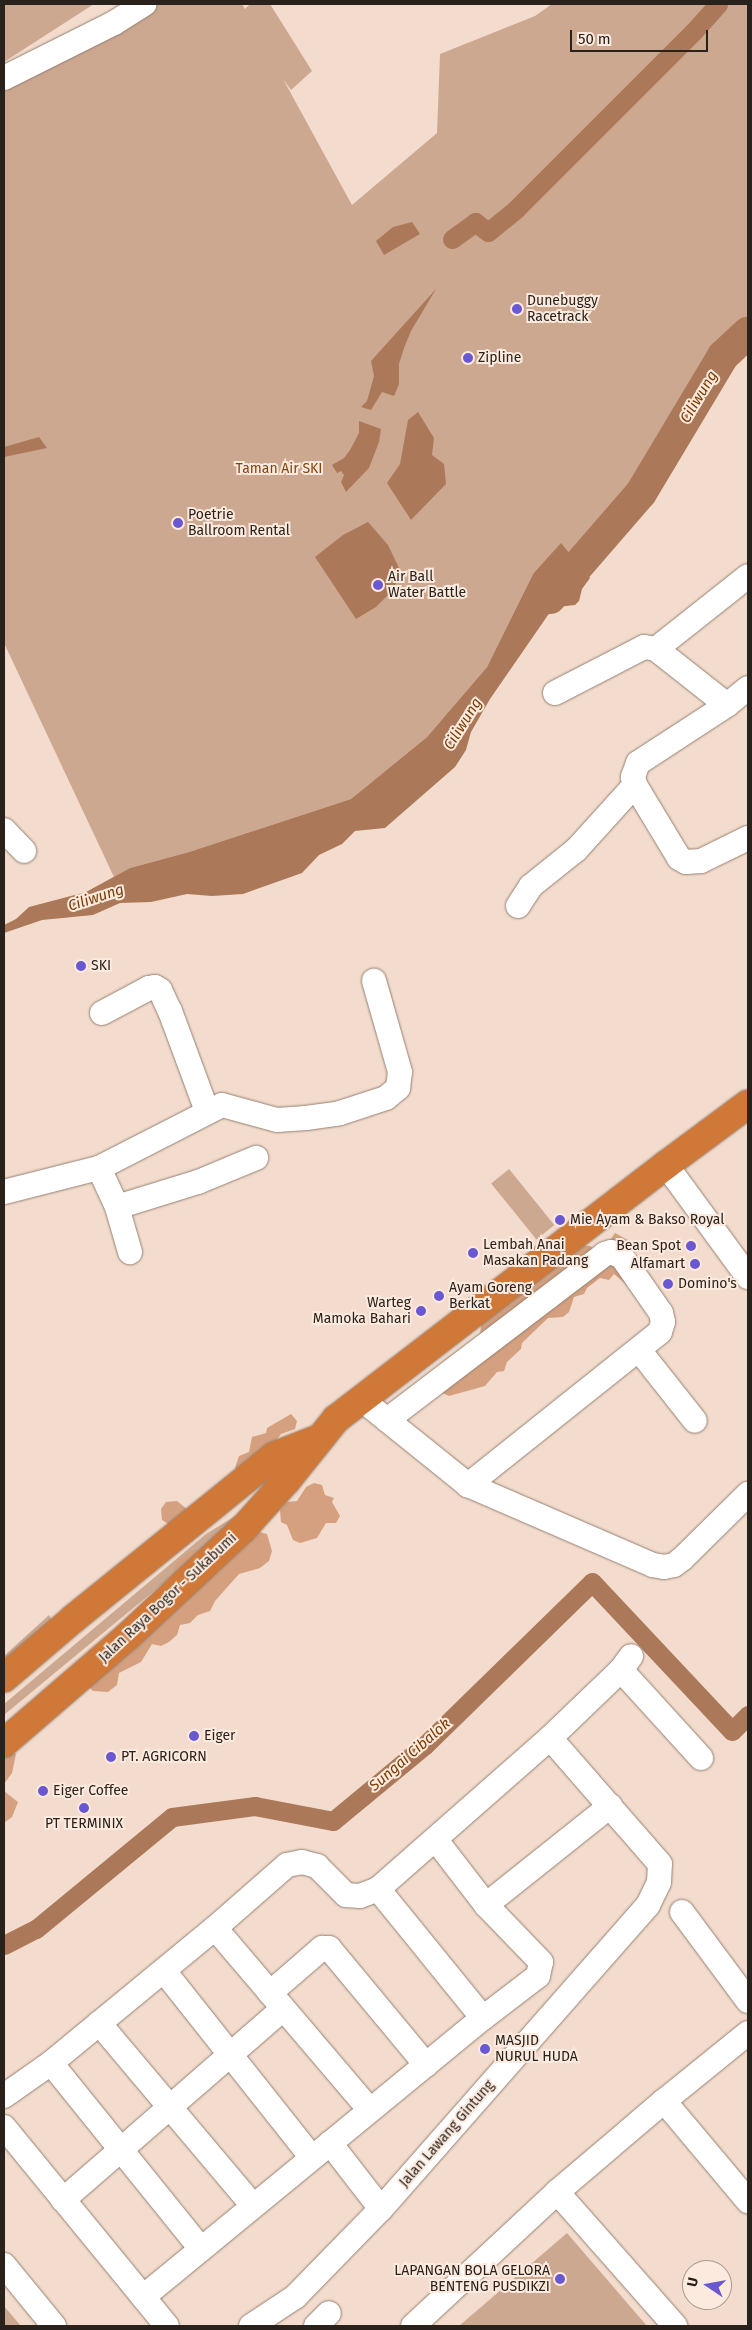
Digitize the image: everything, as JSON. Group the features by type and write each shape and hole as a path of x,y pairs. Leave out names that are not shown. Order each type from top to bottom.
{"highway":[{"name":"Jalan Raya Bogor - Sukabumi","path":"4,1743 127,1637 243,1529 287,1480 318,1439 336,1419 748,1104"},
{"name":"Jalan Raya Bogor - Sukabumi","path":"4,1678 73,1619 274,1456 318,1439"},
{"path":"274,1456 287,1458 290,1462 287,1480"}],"street":[{"path":"4,78 114,23 144,4"},
{"path":"656,648 748,576"},
{"path":"555,693 644,647 656,648 727,705"},
{"path":"748,688 727,705 638,763 635,769 635,785 679,858 686,862 701,861 748,838"},
{"path":"518,906 531,886 576,850 635,785"},
{"path":"4,830 24,852"},
{"path":"4,1192 99,1168 222,1105 276,1120 340,1113 386,1098 398,1088 400,1072 374,981"},
{"path":"102,1013 149,988 156,987 160,990 170,1011 207,1111"},
{"path":"117,1207 198,1182 256,1158"},
{"path":"666,1165 748,1277"},
{"path":"99,1168 117,1207 130,1252"},
{"path":"387,1420 605,1254 611,1252 622,1257 663,1318 660,1332 468,1485"},
{"path":"639,1350 695,1421"},
{"path":"361,1399 468,1485 653,1565 664,1567 674,1565 748,1494"},
{"path":"4,2096 51,2063 164,1971 287,1865 302,1862 317,1866 346,1895 360,1896 378,1889 550,1738 626,1663 701,1758"},
{"name":"Jalan Lawang Gintung","path":"251,2326 296,2297 381,2209 648,1905 659,1882 660,1864 550,1738"},
{"path":"486,1905 610,1806"},
{"path":"143,2297 426,2064 538,1976 541,1970 541,1962 486,1905 436,1840"},
{"path":"378,1889 483,2018"},
{"path":"682,1912 748,2001"},
{"path":"215,1928 370,2110"},
{"path":"63,2200 231,2055 322,1948 329,1948 426,2064"},
{"path":"164,1971 312,2158"},
{"path":"99,2023 253,2206"},
{"path":"413,2326 557,2192 748,2033"},
{"path":"51,2063 201,2249"},
{"path":"664,2101 748,2201"},
{"path":"4,2127 166,2326"},
{"path":"330,2143 381,2209"},
{"path":"557,2192 675,2326"},
{"path":"4,2265 54,2326"}],"green space":[{"path":"4,4 94,4 4,62"},
{"name":"Taman Air SKI","path":"142,4 242,4 245,9 250,4 270,4 312,71 291,90 283,79 352,205 437,133 440,54 535,16 552,4 748,4 748,333 726,352 639,496 579,565 533,574 487,667 427,737 351,799 189,852 130,868 114,877 4,643 4,87"},
{"path":"509,1169 554,1225 536,1239 491,1183"},
{"path":"248,1508 213,1542 4,1715 4,1704 206,1534"},
{"path":"49,1615 56,1627 4,1679 4,1656"},
{"name":"LAPANGAN BOLA GELORA BENTENG PUSDIKZI","path":"567,2233 647,2326 459,2326"},
{"path":"4,2306 21,2326 4,2326"}],"shaded area":[{"path":"615,1233 628,1240 636,1293 614,1274 609,1280 600,1278 587,1288 584,1294 574,1297 569,1312 563,1317 548,1318 522,1343 521,1349 507,1362 504,1371 497,1372 485,1386 449,1396 436,1390 480,1335 482,1318 582,1245 590,1246 598,1251 606,1246"},
{"path":"291,1414 297,1421 295,1429 281,1434 277,1439 274,1458 249,1482 235,1468 239,1456 249,1452 252,1437 266,1433 267,1428"},
{"path":"314,1483 322,1485 325,1495 334,1498 332,1502 340,1516 336,1523 326,1523 317,1538 300,1543 293,1540 287,1525 281,1522 280,1510 287,1502 297,1501 306,1487"},
{"path":"177,1501 194,1515 176,1529 162,1520 161,1509 166,1502"},
{"path":"251,1530 267,1534 272,1551 269,1561 260,1568 239,1574 215,1601 210,1611 198,1615 190,1623 180,1625 177,1635 169,1642 161,1646 152,1644 141,1662 119,1673 117,1685 108,1692 93,1691 85,1683 172,1577 176,1563 187,1553"},
{"path":"4,1747 16,1754 12,1773 4,1784"},
{"path":"4,1791 18,1802 12,1817 4,1823"}],"water":[{"path":"412,222 420,234 384,255 376,241 393,227"},
{"path":"436,289 411,331 404,348 399,364 399,384 394,396 382,392 371,410 361,407 367,401 374,376 371,361"},
{"path":"418,412 434,438 432,455 444,464 446,484 411,520 387,483 400,464 408,420"},
{"path":"359,421 381,429 379,442 369,468 346,492 341,482 344,475 341,471 337,473 332,465 344,458 350,450 359,433"},
{"path":"39,437 47,448 4,457 4,447"},
{"path":"368,522 388,545 399,568 400,577 391,592 376,607 356,619 315,557 343,535"},
{"path":"561,543 590,578 582,589 579,601 575,605 557,607 548,615 490,699 471,732 466,750 455,767 385,828 355,831 342,844 319,855 302,873 243,894 212,896 187,894 151,902 120,903 93,915 42,920 4,933 4,925 16,919 29,907 86,892 130,868 189,852 351,799 427,737 487,667 533,574"}],"waterway":[{"path":"452,239 475,222 488,232 516,209 694,31 718,4"},
{"name":"Ciliwung","path":"550,598 641,493 723,356 748,333"},
{"name":"Sungai Cibalok","path":"4,1945 36,1929 172,1817 255,1806 333,1821 425,1745 592,1582 732,1731 748,1715"}],"place":[{"name":"Dunebuggy Racetrack","path":"517,309"},
{"name":"Zipline","path":"468,358"},
{"name":"Poetrie Ballroom Rental","path":"178,523"},
{"name":"Air Ball Water Battle","path":"378,585"},
{"name":"SKI","path":"81,966"},
{"name":"Mie Ayam & Bakso Royal","path":"560,1220"},
{"name":"Bean Spot","path":"691,1246"},
{"name":"Lembah Anai Masakan Padang","path":"473,1253"},
{"name":"Alfamart","path":"695,1264"},
{"name":"Domino's","path":"668,1284"},
{"name":"Ayam Goreng Berkat","path":"439,1296"},
{"name":"Warteg Mamoka Bahari","path":"421,1311"},
{"name":"Eiger","path":"194,1736"},
{"name":"PT. AGRICORN","path":"111,1757"},
{"name":"Eiger Coffee","path":"43,1791"},
{"name":"PT TERMINIX","path":"84,1808"},
{"name":"MASJID NURUL HUDA","path":"485,2049"},
{"name":"LAPANGAN BOLA GELORA BENTENG PUSDIKZI","path":"560,2279"}]}
